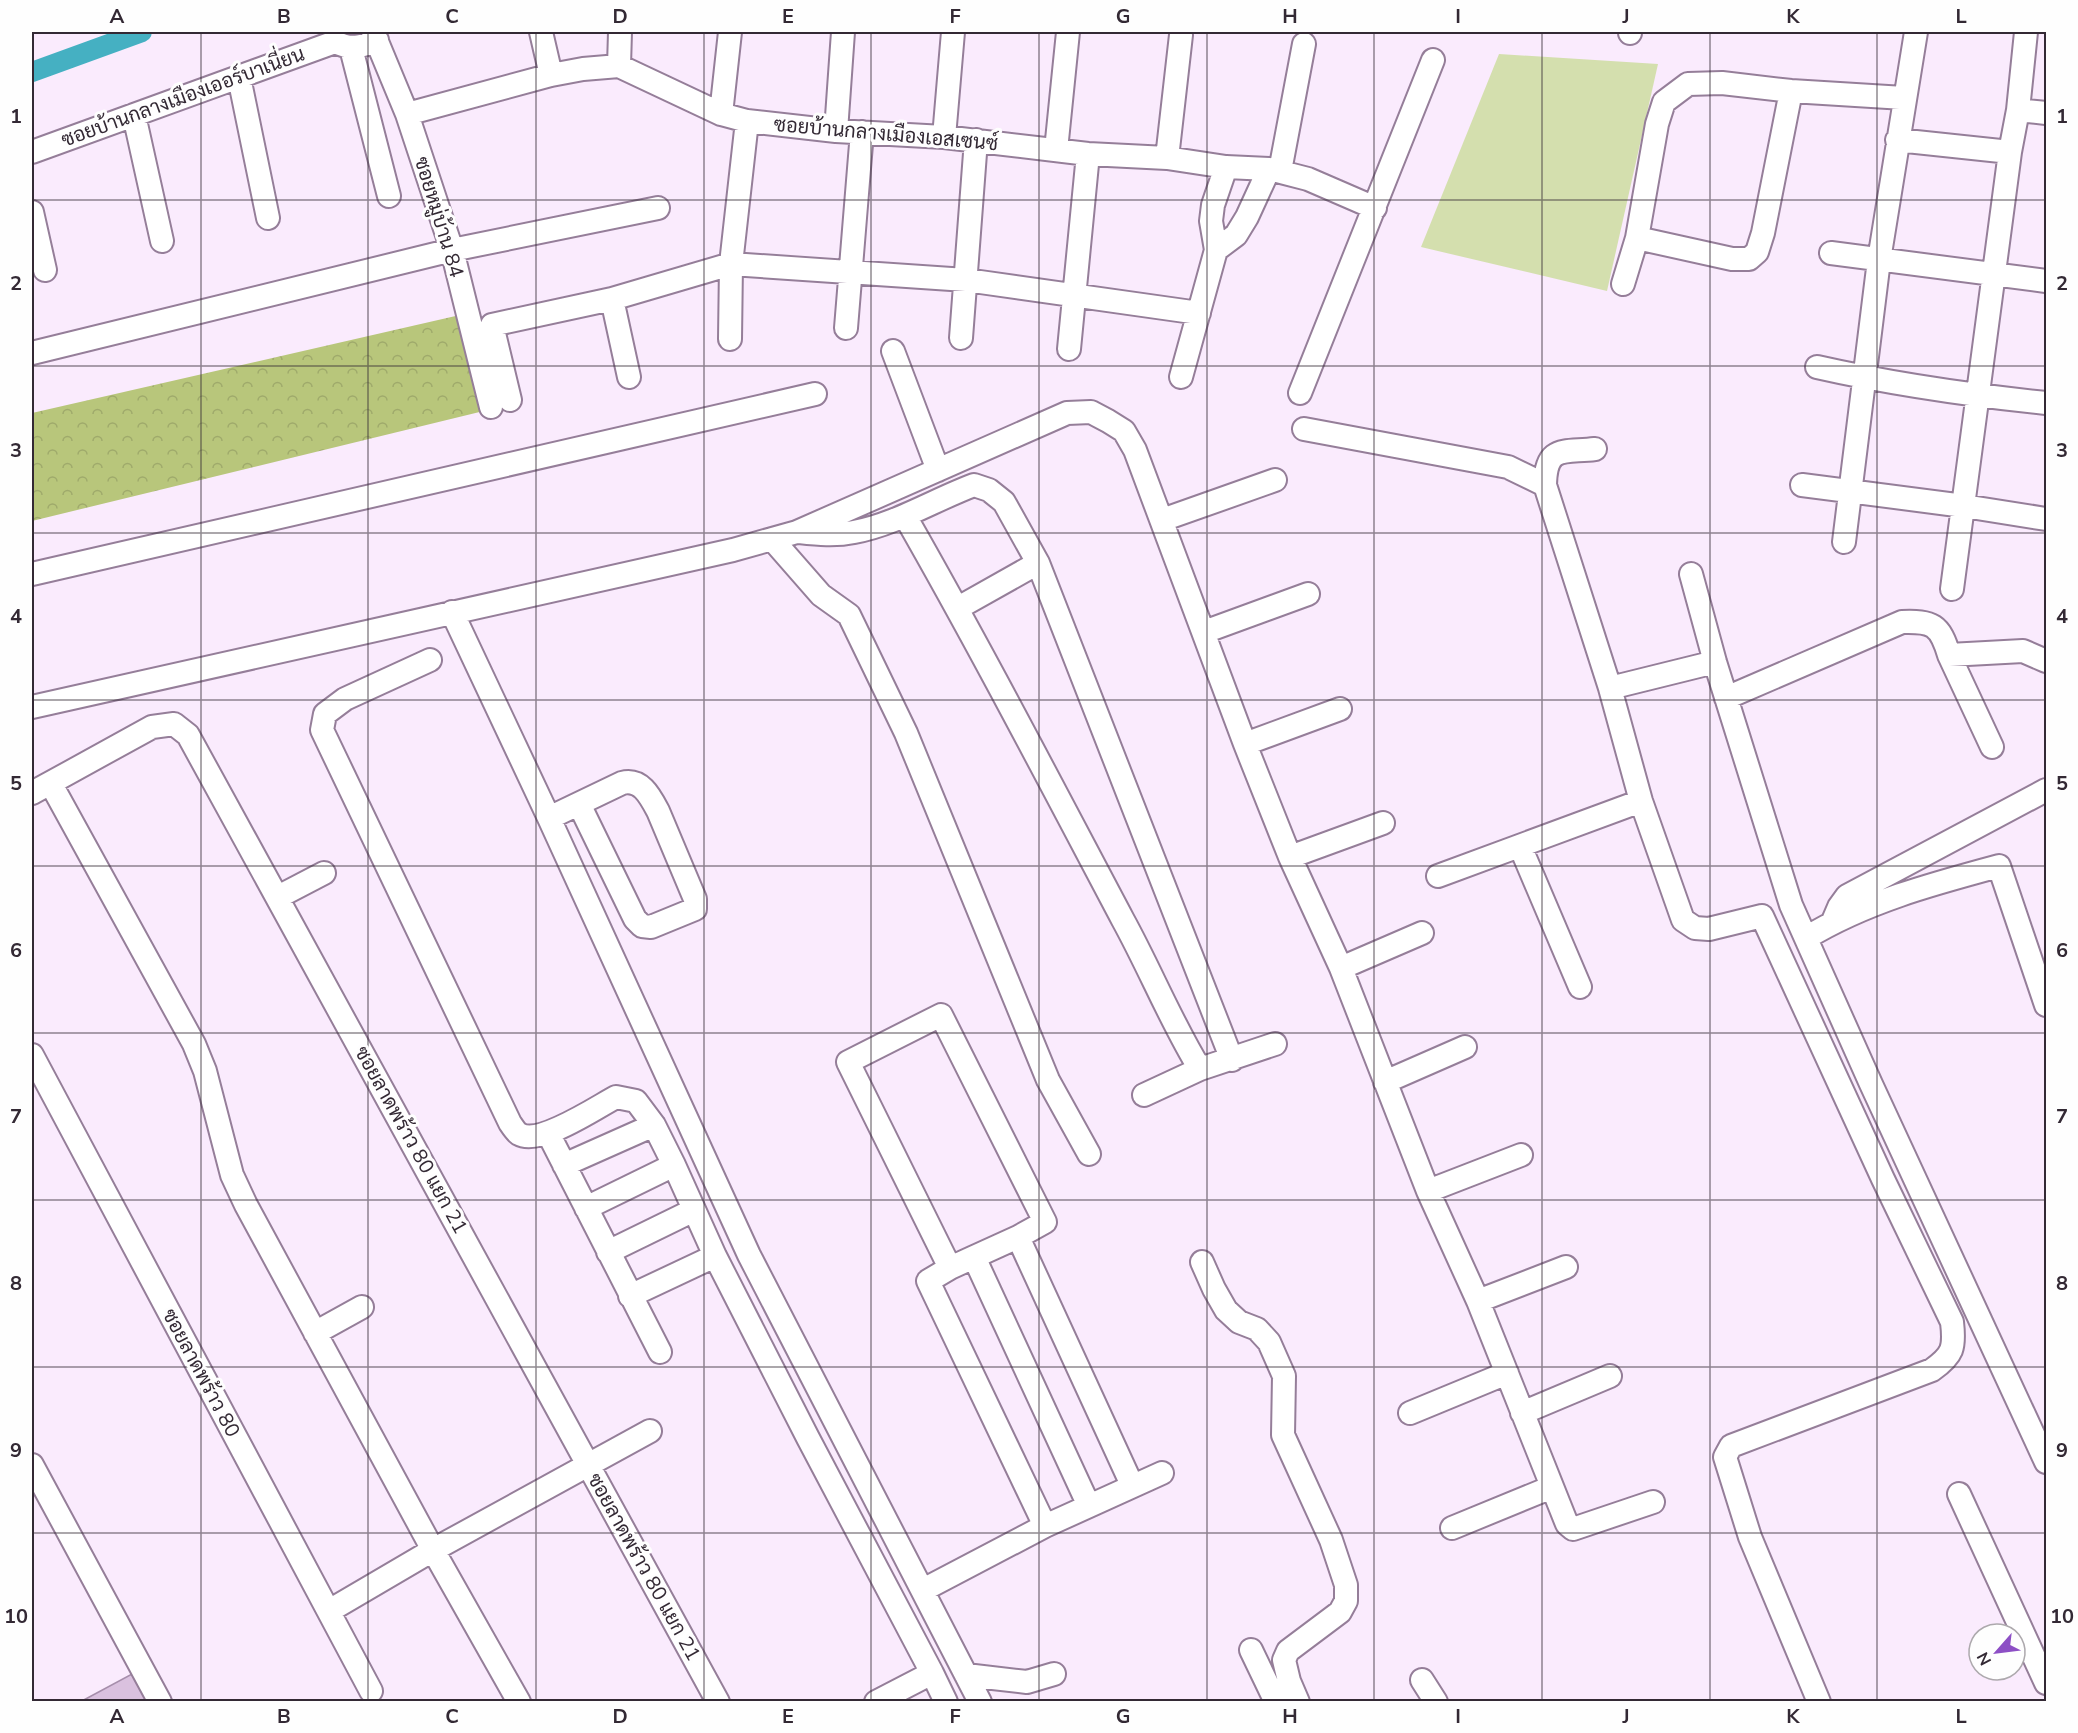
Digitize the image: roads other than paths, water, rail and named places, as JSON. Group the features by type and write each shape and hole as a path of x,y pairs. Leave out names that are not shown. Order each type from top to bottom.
{"street":[{"path":"540,32 551,75"},
{"path":"619,66 620,32"},
{"path":"721,114 730,32"},
{"path":"836,131 843,32"},
{"path":"944,137 953,32"},
{"path":"1056,150 1068,32"},
{"path":"1844,542 1880,260 1916,32"},
{"path":"1952,589 2010,152 2018,110 2026,32"},
{"path":"1167,158 1180,35"},
{"name":"ซอยบ้านกลางเมืองเออร์บาเนี่ยน","path":"32,152 341,40 358,47 375,36"},
{"name":"ซอยหมู่บ้าน 84","path":"375,36 407,114 500,403 492,325 612,299"},
{"path":"341,40 389,196"},
{"path":"1216,250 1236,235 1275,170 1304,44"},
{"path":"1300,393 1433,60"},
{"name":"ซอยบ้านกลางเมืองเอสเซนซ์","path":"407,114 551,75 582,69 619,66 721,114 747,121 836,131 944,137 1088,154 1167,158 1226,167 1275,170 1308,179 1375,208"},
{"path":"240,77 268,218"},
{"path":"1623,284 1637,238 1657,124 1664,102 1688,84 1722,84 1904,98"},
{"path":"1637,238 1732,259 1749,259 1757,252 1791,91"},
{"path":"2018,110 2046,113"},
{"path":"134,115 162,241"},
{"path":"730,339 731,264 747,121"},
{"path":"846,328 862,132"},
{"path":"961,338 976,140"},
{"path":"1897,141 2010,152"},
{"path":"1069,349 1088,154"},
{"path":"1181,376 1216,250 1211,221 1213,205 1226,167"},
{"path":"32,353 452,250 658,208"},
{"path":"32,212 45,270"},
{"path":"1831,253 2046,281"},
{"path":"628,377 612,299 731,264 966,280 1199,313"},
{"path":"893,351 938,470"},
{"path":"1817,367 1864,378 1978,396 2046,403"},
{"path":"32,574 815,394"},
{"path":"32,706 722,553 797,532 1067,412 1091,412 1124,431 1135,450 1245,744 1290,857 1341,968 1428,1191 1478,1300 1567,1524 1573,1529 1653,1502"},
{"path":"1304,429 1508,467 1545,485"},
{"path":"1595,449 1564,450 1552,457 1545,467 1545,485 1610,688 1641,801 1683,920 1695,928 1709,929 1762,916 1791,905"},
{"path":"1162,520 1275,480"},
{"path":"797,532 826,535 854,532 905,516 974,485 989,490 1004,502 1038,562 1232,1060"},
{"path":"1802,485 2046,519"},
{"path":"905,516 958,608 1137,946 1185,1045 1200,1069"},
{"path":"772,539 820,595 849,615 906,733 1048,1080 1089,1154"},
{"path":"958,608 1038,562"},
{"path":"1691,574 1715,662 1791,905 2046,1462"},
{"path":"1204,632 1308,594"},
{"path":"452,612 549,818 749,1256 980,1701"},
{"path":"1726,698 1902,622 1924,621 1935,626 1944,639 1949,655 1992,747"},
{"path":"1949,655 2023,651 2046,661"},
{"path":"430,660 345,699 325,714 322,730 510,1123 519,1134 531,1137 548,1133 616,1096 636,1101 654,1125 716,1256 808,1438 946,1701"},
{"path":"1610,688 1715,662"},
{"path":"1245,744 1340,708"},
{"name":"ซอยลาดพร้าว 80 แยก 21","path":"41,788 152,727 174,724 188,735 718,1701"},
{"path":"549,818 622,783 630,781 642,787 662,819 695,899 695,909 651,927 642,926 634,919 579,804"},
{"path":"41,788 194,1044 205,1071 232,1175 246,1205 433,1550 519,1701"},
{"path":"1833,921 1847,896 2046,790"},
{"path":"1438,876 1641,801"},
{"path":"1290,857 1383,823"},
{"path":"1520,846 1580,987"},
{"path":"1806,938 1833,921 1878,902 1999,867 2046,1005"},
{"path":"278,897 324,873"},
{"path":"1762,916 1883,1179 1952,1322 1954,1341 1952,1351 1932,1370 1731,1446 1726,1452 1728,1468 1750,1537 1819,1701"},
{"path":"1341,968 1422,933"},
{"path":"950,1268 848,1062 941,1015 1045,1222 928,1281 1045,1526"},
{"path":"1144,1095 1200,1069 1275,1044"},
{"path":"1385,1082 1465,1047"},
{"name":"ซอยลาดพร้าว 80","path":"32,1055 370,1691"},
{"path":"564,1165 654,1125"},
{"path":"548,1133 660,1352"},
{"path":"1428,1191 1521,1155"},
{"path":"586,1208 674,1165"},
{"path":"608,1252 694,1210"},
{"path":"1018,1237 1132,1485"},
{"path":"630,1296 716,1256"},
{"path":"974,1257 1089,1506"},
{"path":"1202,1262 1226,1310 1239,1322 1257,1329 1269,1342 1284,1376 1283,1435 1331,1540 1346,1586 1346,1601 1340,1612 1288,1651 1284,1660 1289,1681 1298,1701"},
{"path":"1478,1300 1566,1267"},
{"path":"315,1333 362,1307"},
{"path":"1410,1413 1507,1373"},
{"path":"1522,1413 1610,1376"},
{"path":"329,1611 433,1550 650,1431"},
{"path":"32,1465 160,1701"},
{"path":"923,1590 1045,1526 1161,1473"},
{"path":"1452,1528 1552,1487"},
{"path":"1959,1494 2046,1683"},
{"path":"1251,1650 1276,1701"},
{"path":"876,1701 932,1673"},
{"path":"966,1675 1026,1682 1054,1674"},
{"path":"1422,1680 1437,1701"}],"waterway":[{"path":"32,72 142,32"}]}
